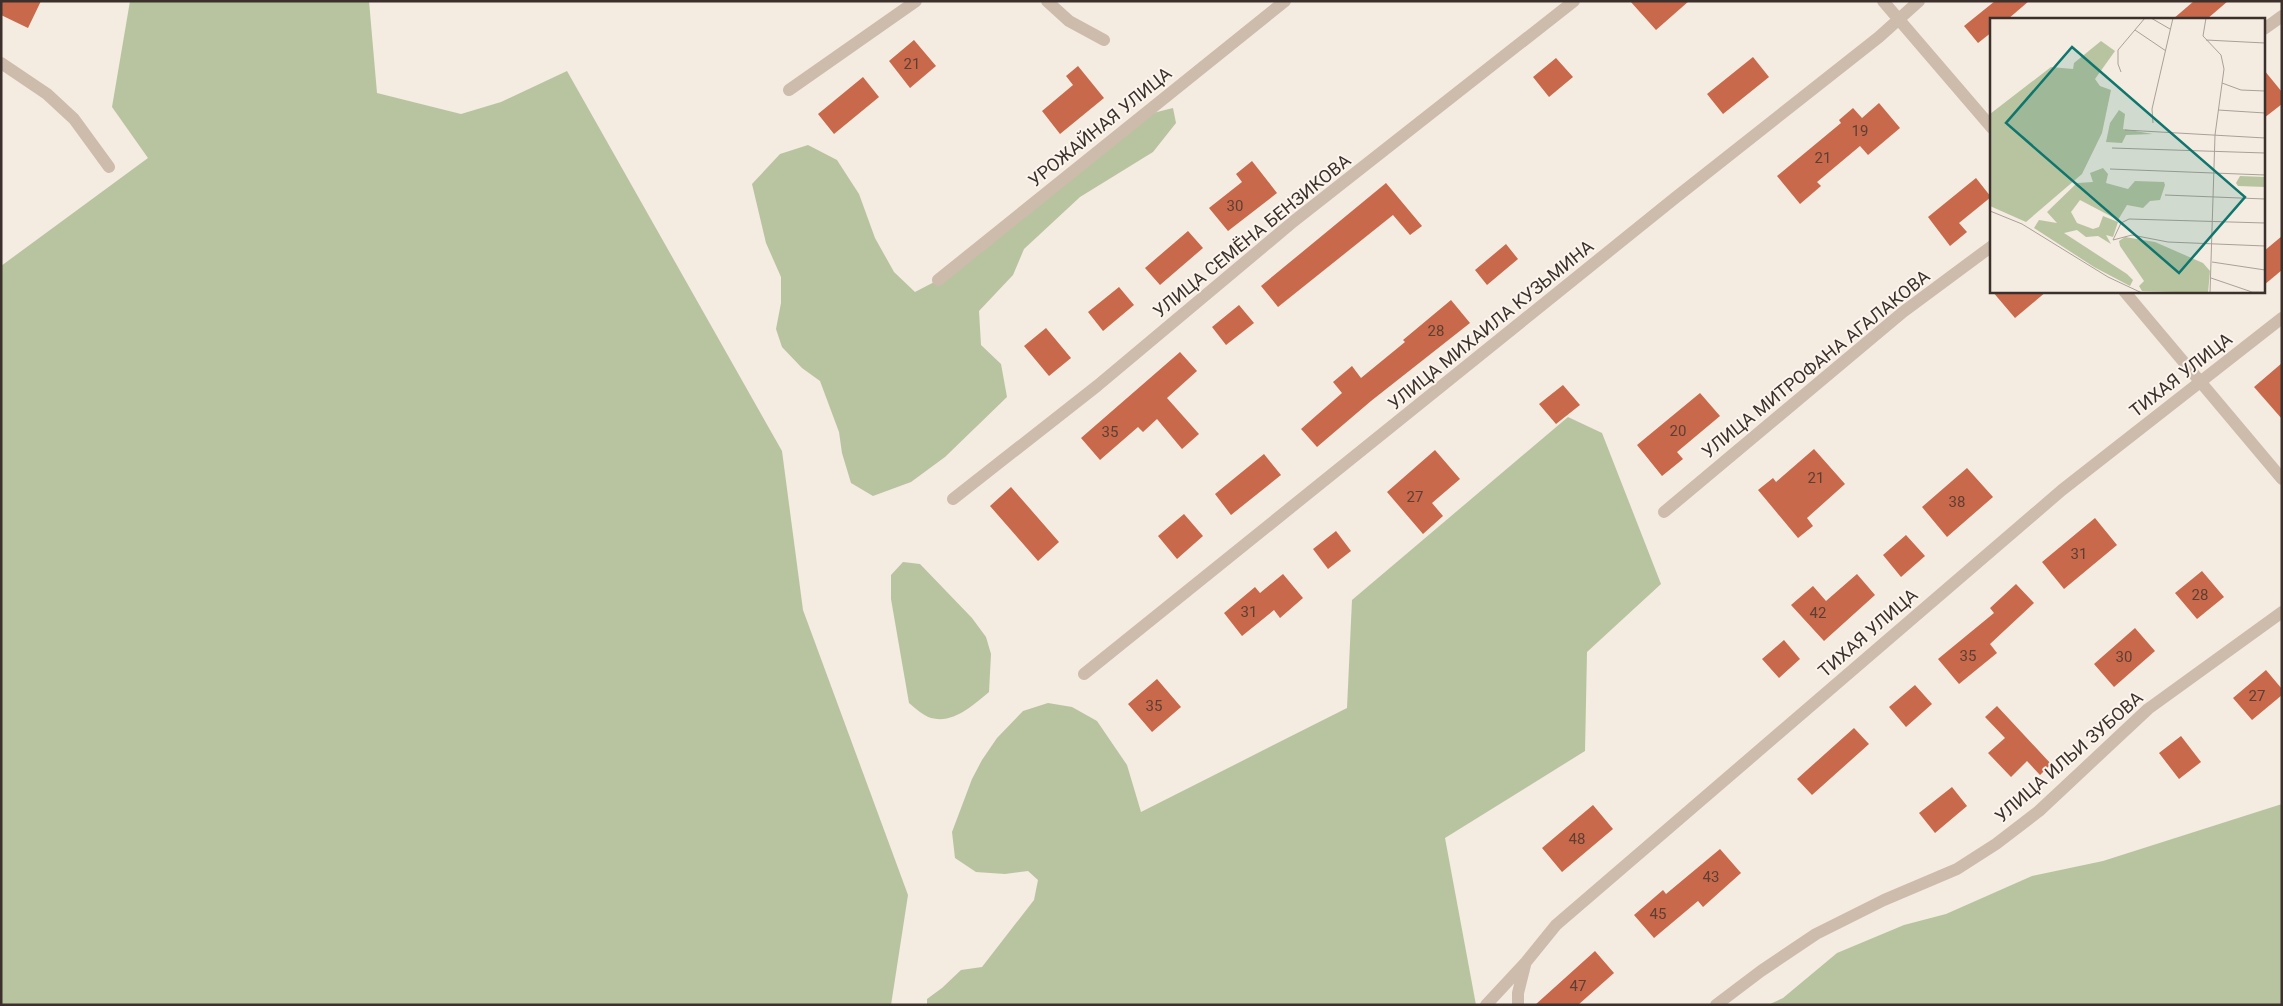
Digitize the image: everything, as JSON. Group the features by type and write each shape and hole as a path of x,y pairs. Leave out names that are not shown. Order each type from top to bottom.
{"street":[{"path":"789,90 916,1"},
{"path":"1047,1 1069,21 1104,40"},
{"name":"УРОЖАЙНАЯ УЛИЦА","path":"938,280 1284,1"},
{"name":"УЛИЦА СЕМЁНА БЕНЗИКОВА","path":"953,499 1097,386 1294,221 1574,1"},
{"path":"1883,1 1990,126"},
{"name":"УЛИЦА МИХАИЛА КУЗЬМИНА","path":"1084,674 1675,198 1879,37 1919,1"},
{"path":"2266,28 2282,16"},
{"path":"1,62 47,94 74,119 110,167"},
{"name":"УЛИЦА МИТРОФАНА АГАЛАКОВА","path":"1664,512 1903,312 1990,247"},
{"path":"2125,292 2282,479"},
{"name":"ТИХАЯ УЛИЦА","path":"1518,1005 1518,992 1526,962 1556,925 2062,490 2282,318"},
{"name":"УЛИЦА ИЛЬИ ЗУБОВА","path":"1716,1005 1761,971 1816,934 1884,900 1957,868 1996,844 2039,811 2148,710 2282,612"},
{"path":"1486,1005 1526,962"}],"green space":[{"path":"130,1 369,1 377,93 461,114 501,102 567,71 782,451 803,610 908,895 891,1005 1,1005 1,266 148,158 112,107"},
{"path":"1173,108 1176,123 1153,152 1080,197 1024,249 1013,275 979,311 981,345 1001,364 1007,397 945,457 911,482 873,496 851,483 842,453 839,432 820,381 802,368 782,347 776,329 781,303 781,277 766,243 752,184 780,154 808,145 837,160 859,194 875,238 894,272 915,292 938,280 1141,116"},
{"path":"1568,417 1602,433 1661,584 1587,652 1585,751 1445,838 1476,1005 927,1005 927,999 961,970 982,967 1034,900 1038,880 1028,871 1005,874 976,872 955,858 952,832 972,779 982,760 997,738 1023,711 1048,703 1072,707 1097,721 1127,765 1141,812 1347,708 1352,600"},
{"path":"903,562 920,564 972,618 986,637 991,654 989,692 955,716 939,719 931,718 909,703 891,599 891,575"},
{"path":"2282,804 2282,1005 1768,1005 1783,998 1837,953 1904,925 1946,914 2032,876 2103,861"}],"building":[{"path":"1,1 41,1 28,28 1,15"},
{"path":"1630,1 1689,1 1656,30"},
{"path":"1995,1 2029,1 2009,18 1990,18 1990,34 1978,43 1964,26"},
{"path":"2194,1 2228,1 2208,18 2174,18"},
{"path":"914,40 936,66 910,88 889,61"},
{"path":"1753,57 1769,77 1723,114 1707,94"},
{"path":"1556,58 1573,77 1549,97 1533,77"},
{"path":"1078,66 1104,98 1060,134 1042,111 1073,85 1066,76"},
{"path":"2266,72 2282,92 2282,104 2266,116"},
{"path":"863,77 879,97 834,134 818,114"},
{"path":"1879,103 1900,128 1868,155 1860,146 1817,182 1821,186 1800,204 1777,176 1841,123 1839,120 1853,108 1862,118"},
{"path":"1252,161 1277,193 1228,231 1209,208 1242,182 1236,174"},
{"path":"1976,178 1990,196 1990,198 1959,223 1967,232 1950,246 1928,217"},
{"path":"1386,183 1422,226 1410,235 1393,215 1278,307 1261,286"},
{"path":"1188,231 1203,248 1160,285 1145,268"},
{"path":"2282,236 2282,270 2266,283 2266,249"},
{"path":"1506,244 1518,259 1487,285 1475,270"},
{"path":"1119,287 1134,305 1103,331 1088,312"},
{"path":"1993,292 2046,292 2015,318"},
{"path":"1451,300 1470,323 1371,401 1317,447 1301,429 1342,393 1333,382 1352,366 1361,378 1405,342 1403,340"},
{"path":"1239,305 1254,323 1226,345 1212,327"},
{"path":"1046,328 1071,358 1049,376 1024,346"},
{"path":"1180,352 1197,371 1167,398 1199,434 1182,449 1157,419 1143,432 1138,427 1100,460 1081,438"},
{"path":"2282,363 2282,419 2254,387"},
{"path":"1563,385 1580,405 1556,424 1539,404"},
{"path":"1700,393 1720,416 1677,452 1683,459 1662,476 1637,445"},
{"path":"1814,449 1845,484 1807,518 1813,526 1798,538 1758,490 1773,478 1776,482"},
{"path":"1435,450 1460,479 1432,503 1443,516 1423,534 1387,492"},
{"path":"1264,454 1281,475 1231,515 1215,494"},
{"path":"1967,468 1993,497 1947,537 1922,507"},
{"path":"1011,487 1059,542 1038,561 990,506"},
{"path":"1184,514 1203,536 1177,559 1158,536"},
{"path":"2095,518 2117,545 2064,589 2042,562"},
{"path":"1336,531 1351,551 1328,569 1313,549"},
{"path":"1906,535 1925,556 1901,577 1883,555"},
{"path":"2202,571 2224,597 2197,619 2175,593"},
{"path":"1283,574 1303,598 1280,618 1274,610 1242,636 1224,613 1255,587 1260,593"},
{"path":"1857,574 1875,595 1824,641 1791,605 1813,586 1826,601"},
{"path":"2016,584 2034,603 1990,644 1997,653 1959,684 1938,659 1994,613 1990,608"},
{"path":"2135,628 2155,651 2114,687 2094,664"},
{"path":"1784,640 1800,659 1779,678 1762,659"},
{"path":"2266,670 2282,689 2282,695 2252,720 2233,698"},
{"path":"1157,679 1181,707 1152,732 1128,704"},
{"path":"1915,685 1932,704 1906,727 1889,707"},
{"path":"1997,706 2051,764 2040,775 2027,761 2011,777 1988,753 2005,738 1985,717"},
{"path":"1854,728 1869,744 1812,795 1797,779"},
{"path":"2181,736 2201,762 2179,779 2159,753"},
{"path":"1952,787 1967,806 1935,833 1919,813"},
{"path":"1593,805 1613,829 1562,872 1542,848"},
{"path":"1720,849 1741,873 1703,907 1698,901 1654,938 1634,915 1663,890 1666,894"},
{"path":"1595,951 1614,973 1578,1005 1535,1005"}]}
